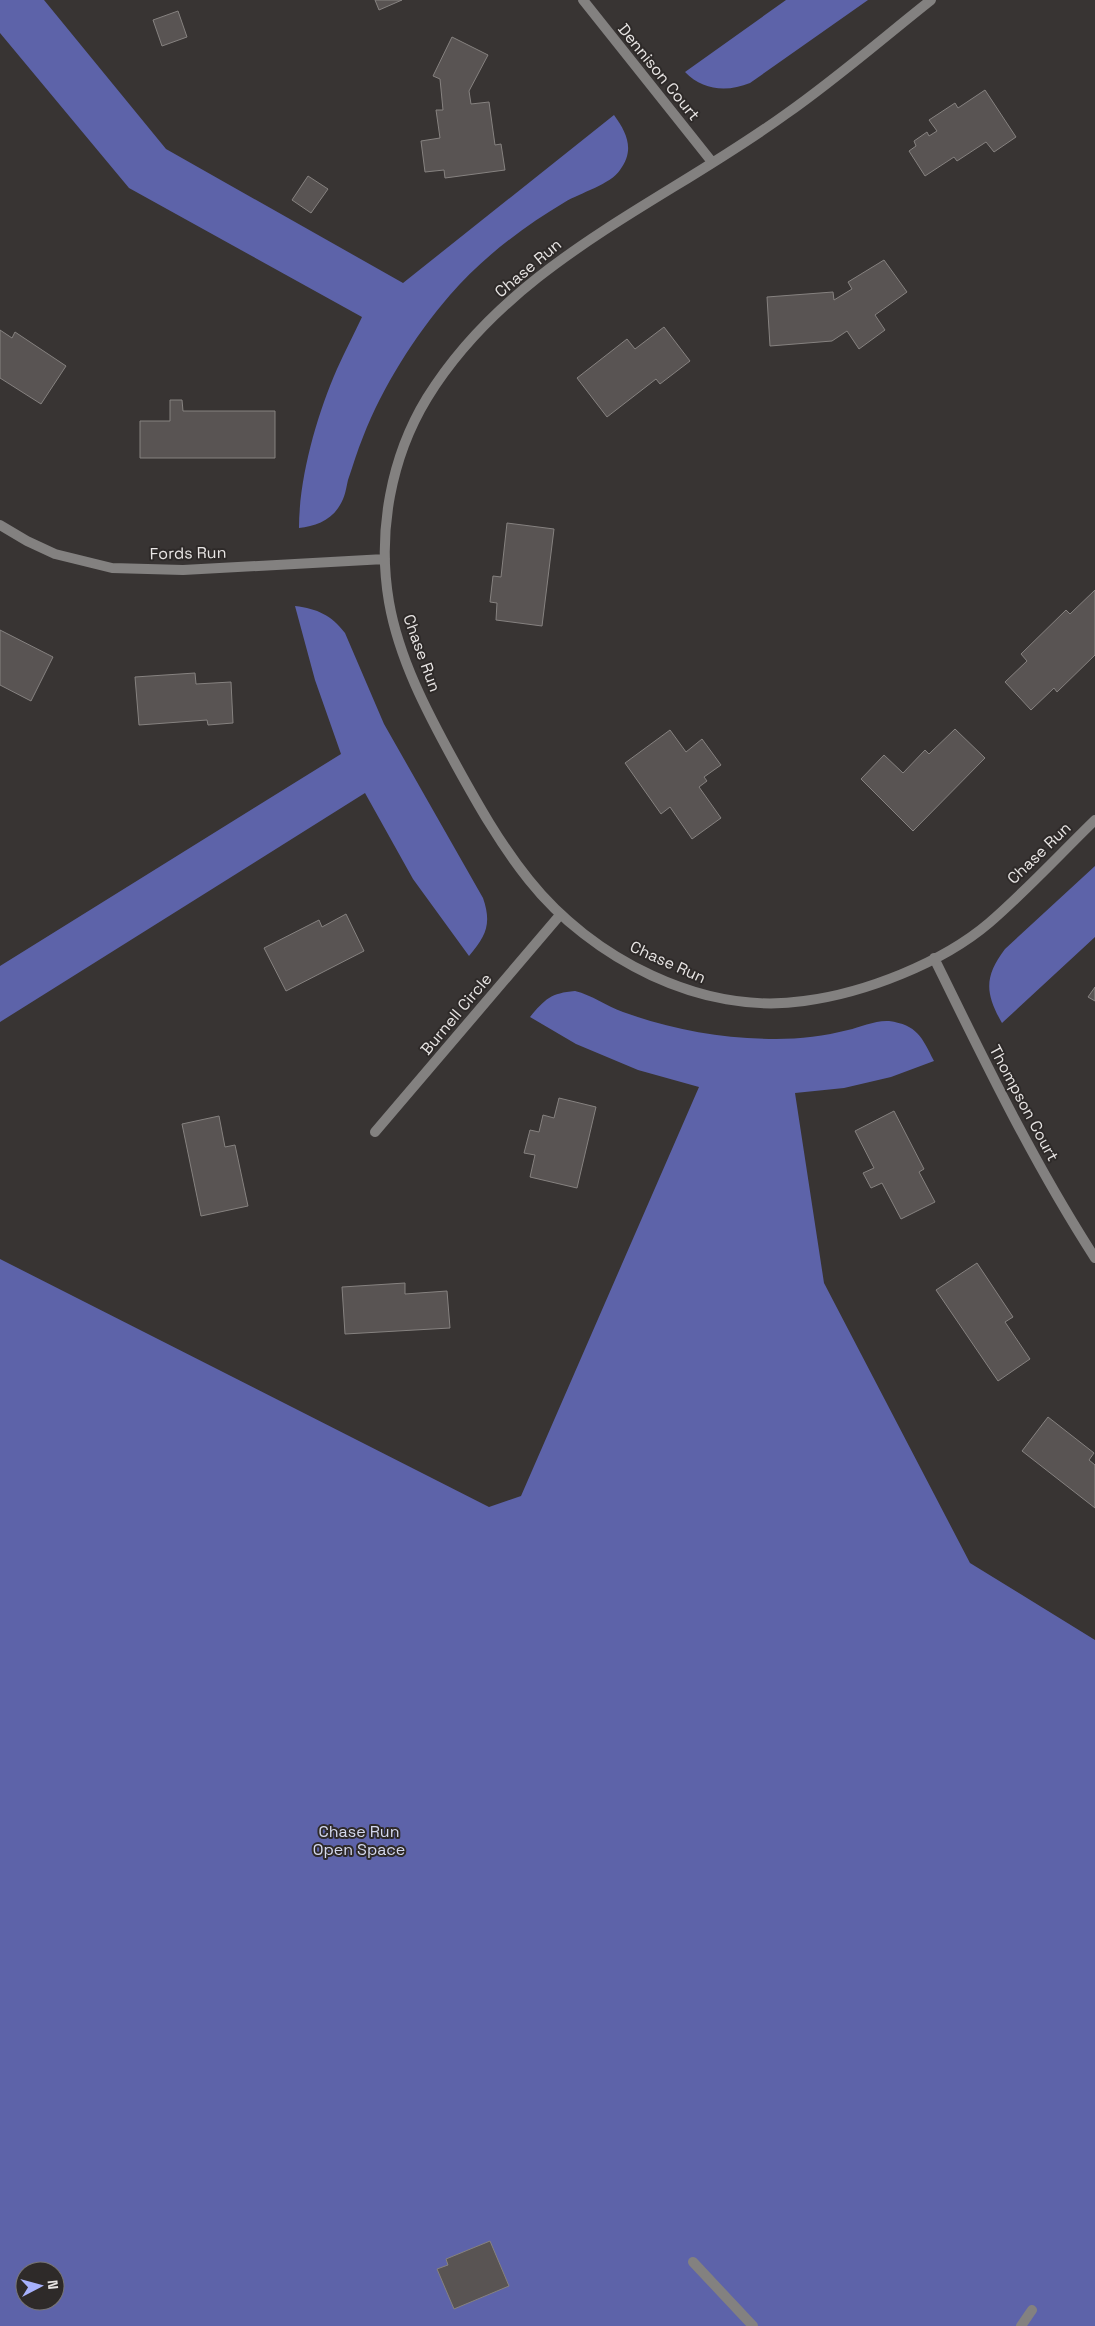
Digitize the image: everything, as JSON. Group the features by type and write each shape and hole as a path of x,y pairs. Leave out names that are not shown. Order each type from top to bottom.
{"street":[{"name":"Dennison Court","path":"582,0 712,162"},
{"name":"Chase Run","path":"931,0 786,114 581,244 532,280 487,323 453,361 427,398 406,438 393,477 386,516 385,559 388,600 396,635 413,682 430,717 507,852 531,883 560,914 630,964 703,994 734,1001 770,1004 804,1002 831,996 898,975 962,943 988,924 1095,820"},
{"name":"Fords Run","path":"0,525 27,541 55,554 112,568 183,570 385,559"},
{"name":"Burnell Circle","path":"375,1132 560,914"},
{"name":"Thompson Court","path":"934,958 1006,1106 1067,1214 1095,1258"},
{"path":"693,2262 753,2326"},
{"path":"1021,2326 1032,2310"}],"green space":[{"path":"0,0 44,0 166,149 403,283 614,115 626,135 628,142 627,156 625,163 610,180 565,202 534,222 489,256 462,281 412,345 380,399 361,442 340,505 332,515 322,522 299,528 302,488 316,426 337,369 362,317 129,188 0,33"},
{"path":"786,0 868,0 750,83 733,88 716,88 700,83 685,72"},
{"path":"295,606 311,609 329,617 345,633 384,724 483,898 486,907 487,923 480,942 469,956 413,879 365,793 0,1022 0,966 341,754 315,680"},
{"path":"1095,866 1095,937 1002,1023 992,1003 989,985 993,968 998,959 1005,949"},
{"name":"Chase Run Open Space","path":"575,991 623,1012 661,1024 717,1035 756,1039 803,1038 889,1021 906,1026 918,1034 934,1061 891,1077 844,1088 795,1093 824,1283 970,1563 1095,1640 1095,2326 0,2326 0,1259 489,1507 521,1496 699,1087 638,1070 576,1044 530,1017 549,998 560,993"}],"building":[{"path":"375,0 402,0 379,10"},
{"path":"178,11 187,37 162,46 153,20"},
{"path":"452,37 488,55 469,91 471,104 489,102 495,145 501,144 505,170 445,178 444,170 425,172 421,141 440,138 436,110 443,110 440,79 433,76"},
{"path":"985,90 1016,137 994,152 986,142 957,161 954,157 925,176 909,151 916,146 914,141 927,132 929,136 937,131 929,120 955,103 958,108"},
{"path":"308,176 328,189 311,213 292,200"},
{"path":"884,260 907,292 875,315 885,330 859,349 847,331 832,341 770,346 767,297 833,292 834,300 852,289 848,282"},
{"path":"664,327 690,361 660,384 656,379 607,417 577,378 627,339 635,349"},
{"path":"0,330 12,338 15,332 66,366 41,404 0,378"},
{"path":"170,400 182,400 183,411 275,411 275,458 140,458 140,421 170,421"},
{"path":"507,523 554,529 542,626 496,620 497,603 490,602 493,576 501,577"},
{"path":"1095,590 1095,655 1057,692 1054,688 1031,710 1005,682 1027,661 1021,654 1066,610 1070,614"},
{"path":"0,630 53,657 31,701 0,685"},
{"path":"195,673 196,684 231,682 233,723 208,725 207,720 139,725 135,677"},
{"path":"955,729 985,758 913,831 861,779 884,755 903,773 925,750 929,754"},
{"path":"670,730 686,752 702,739 721,765 704,777 707,781 699,787 721,818 692,839 670,807 661,814 625,763"},
{"path":"346,914 364,951 286,991 264,948 319,920 322,927"},
{"path":"1095,987 1095,1001 1088,997"},
{"path":"559,1098 596,1107 577,1188 530,1177 535,1155 524,1153 530,1130 539,1132 543,1115 554,1118"},
{"path":"894,1111 924,1169 919,1172 935,1202 901,1219 882,1183 871,1188 863,1173 874,1168 855,1131"},
{"path":"219,1116 225,1147 235,1145 248,1206 201,1216 182,1124"},
{"path":"977,1263 1013,1317 1005,1322 1030,1359 998,1381 936,1290"},
{"path":"405,1283 405,1294 447,1291 450,1328 345,1334 342,1287"},
{"path":"1048,1417 1094,1453 1089,1460 1095,1465 1095,1508 1022,1451"},
{"path":"490,2241 509,2286 454,2309 437,2269 448,2265 446,2259"}]}
